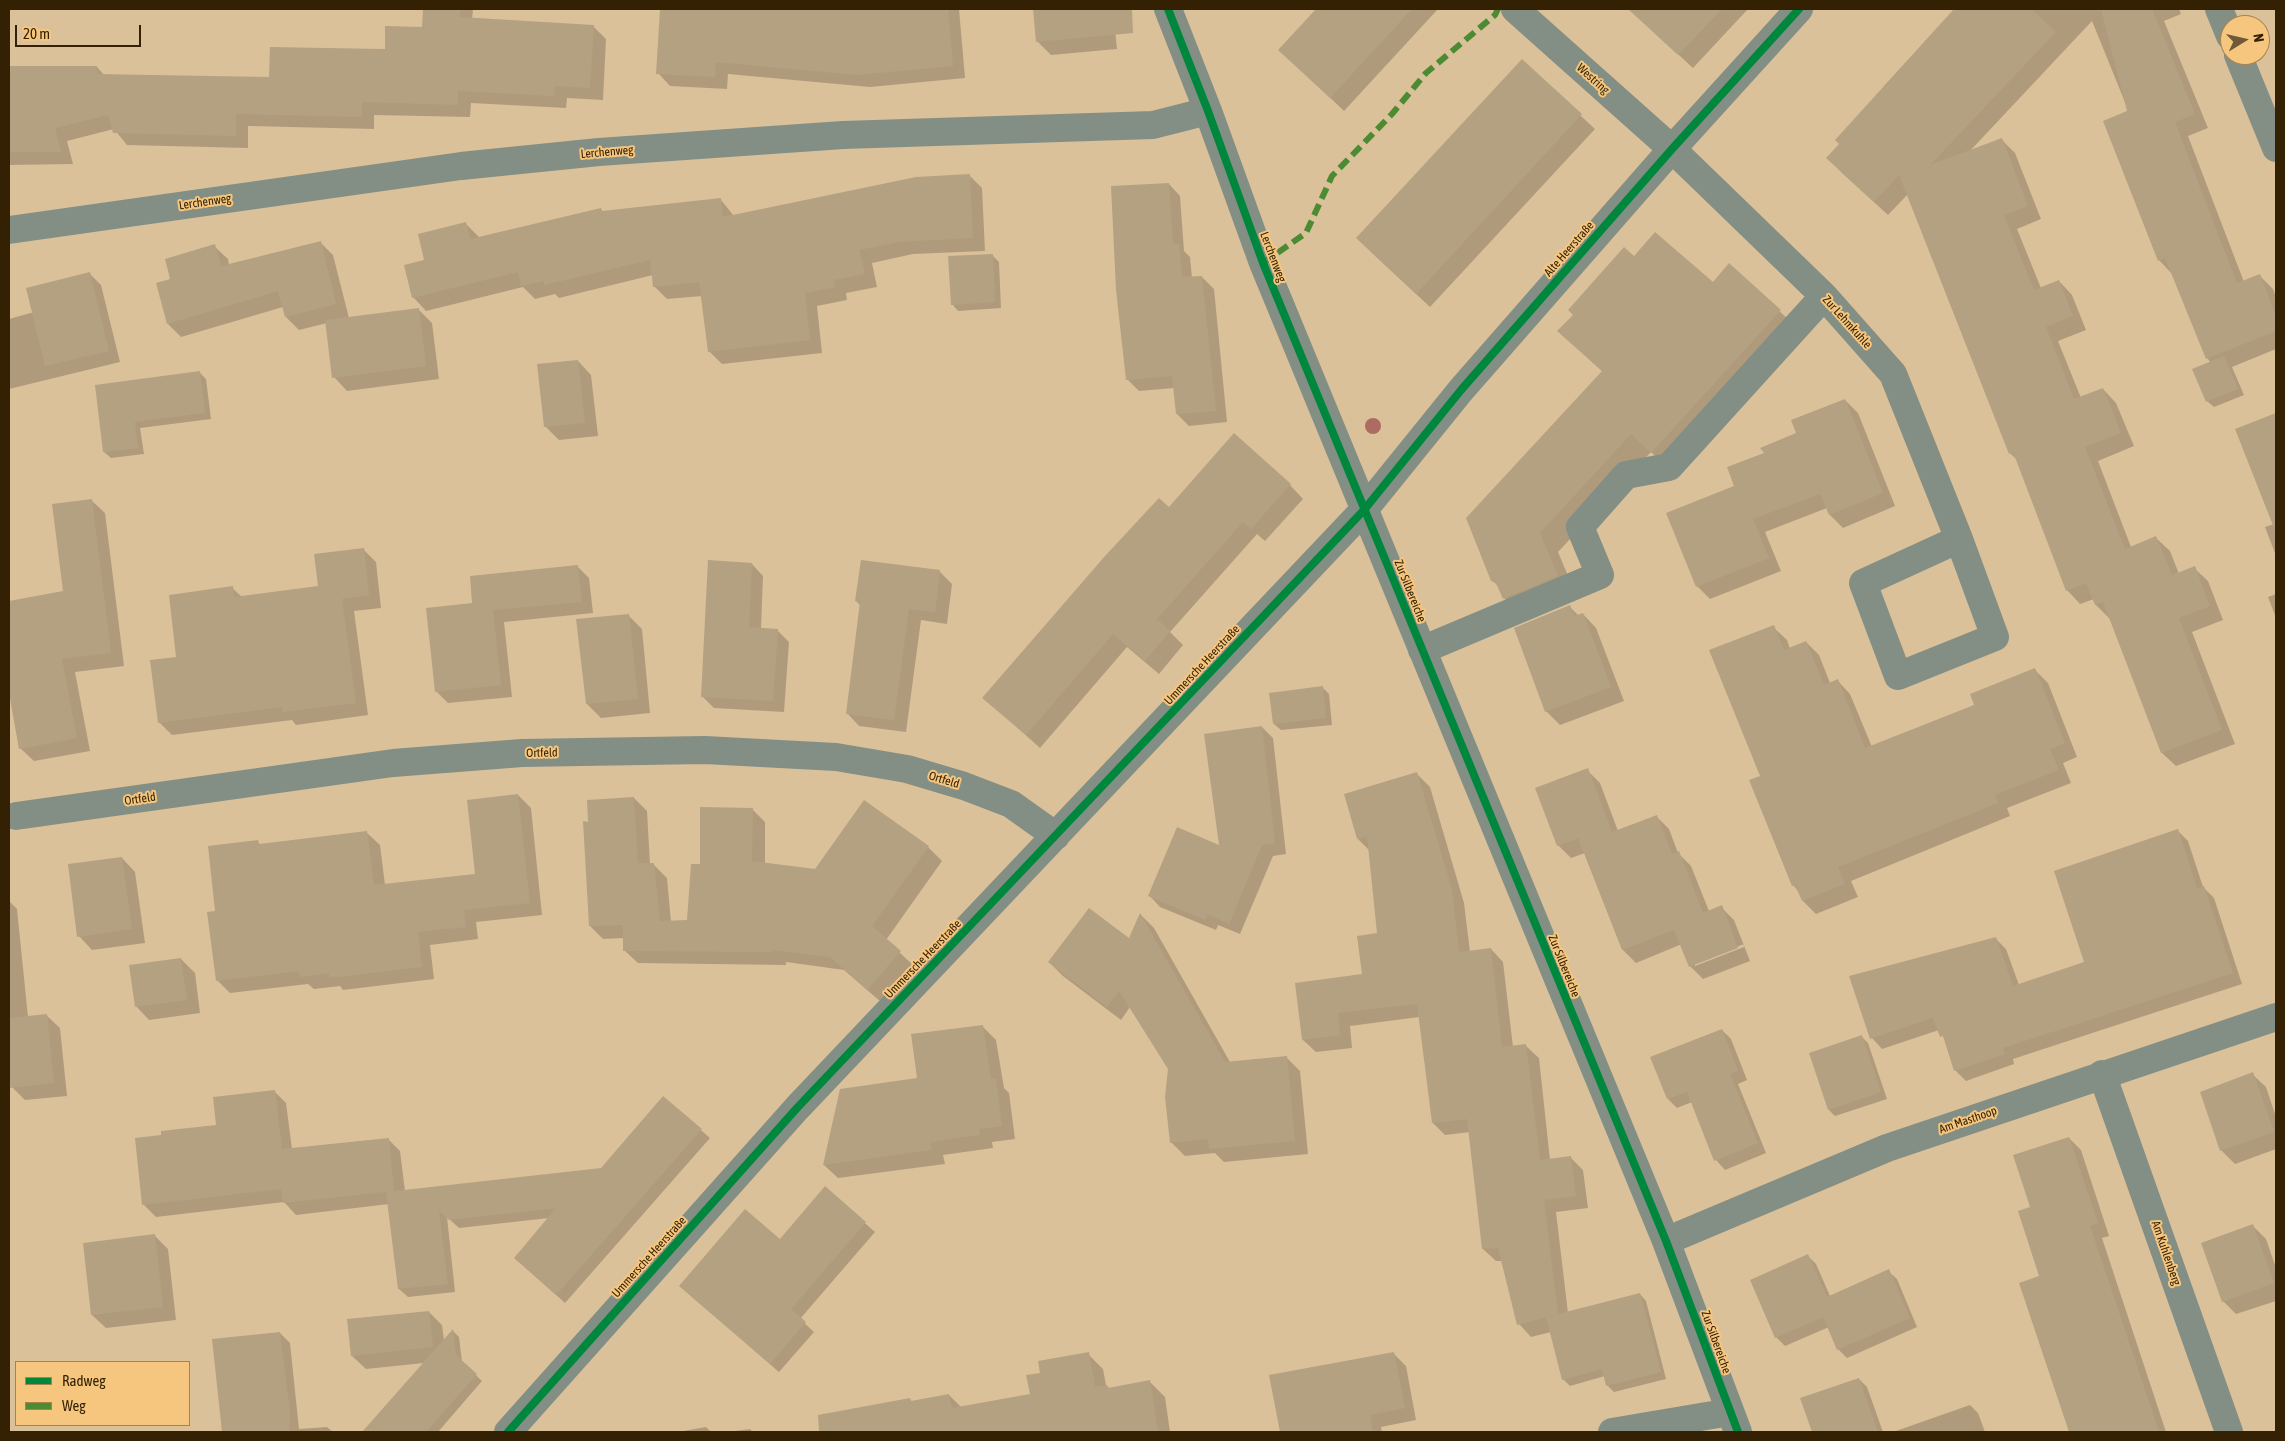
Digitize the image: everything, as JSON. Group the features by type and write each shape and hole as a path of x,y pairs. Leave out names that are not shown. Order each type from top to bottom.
{"street":[{"name":"Lerchenweg","path":"1168,9 1208,110 1263,263 1364,510"},
{"name":"Westring","path":"1515,9 1672,149"},
{"name":"Alte Heerstraße","path":"1364,510 1461,390 1672,149 1799,9"},
{"path":"2242,65 2276,148"},
{"name":"Lerchenweg","path":"9,230 461,166 599,152 844,135 1154,125 1208,110"},
{"name":"Zur Lehmkuhle","path":"1672,149 1824,296 1893,374 1959,539 1995,637 1898,676 1863,583 1959,539"},
{"path":"1422,650 1600,575 1580,527 1626,475 1669,467 1824,296"},
{"name":"Zur Silbereiche","path":"1364,510 1666,1241 1734,1422"},
{"name":"Ummersche Heerstraße","path":"508,1432 797,1108 1364,510"},
{"name":"Ortfeld","path":"16,816 393,763 522,753 705,750 836,757 907,769 964,786 1010,804 1056,836"},
{"name":"Am Masthoop","path":"1666,1241 1887,1148 2102,1074 2276,1017"},
{"name":"Am Kuhlenberg","path":"2102,1074 2228,1432"},
{"path":"1612,1432 1734,1422"}],"building":[{"path":"423,9 460,9 460,17 594,25 590,88 555,86 554,96 458,91 458,105 362,102 362,117 236,114 236,136 113,133 108,115 55,128 61,152 9,152 9,66 97,66 97,74 269,77 270,47 385,49 385,26 422,27"},
{"path":"660,9 948,9 953,66 857,75 716,62 715,77 656,74"},
{"path":"1033,9 1132,9 1133,33 1036,42"},
{"path":"1316,9 1412,9 1330,98 1278,50"},
{"path":"1628,9 1722,9 1678,55"},
{"path":"1954,9 2031,9 2056,32 1930,165 2002,138 2028,206 2004,215 2019,253 2034,290 2059,280 2073,316 2046,327 2074,399 2103,388 2121,433 2085,447 2125,549 2156,536 2172,575 2195,566 2210,606 2179,618 2222,730 2161,753 2103,602 2095,605 2086,583 2066,591 2013,452 2009,454 1899,175 1874,202 1826,158 1839,144 1835,140"},
{"path":"2101,9 2152,9 2195,114 2175,122 2219,237 2237,283 2260,274 2276,316 2276,331 2206,359 2165,258 2158,261 2103,121 2127,111"},
{"path":"1522,59 1582,114 1416,294 1356,238"},
{"path":"970,174 973,238 899,242 859,250 865,274 834,280 835,287 805,293 810,340 708,352 699,282 653,287 650,260 544,285 544,281 521,286 518,272 412,298 404,265 424,260 418,234 466,222 470,239 601,208 602,211 721,198 723,217 916,177"},
{"path":"1169,183 1173,244 1179,244 1182,277 1202,276 1216,411 1176,414 1172,376 1126,380 1116,290 1111,186"},
{"path":"1655,232 1713,282 1729,263 1781,310 1651,453 1631,434 1540,533 1558,576 1503,599 1496,583 1491,581 1466,518 1602,371 1557,331 1573,315 1568,310 1624,247 1634,256"},
{"path":"321,241 336,304 285,317 278,291 167,324 156,283 170,279 165,259 215,244 221,266"},
{"path":"993,254 995,302 951,305 948,256"},
{"path":"90,272 109,351 45,366 26,288"},
{"path":"419,308 426,366 332,378 325,320"},
{"path":"2224,356 2238,389 2206,402 2192,369"},
{"path":"578,360 585,423 544,427 537,364"},
{"path":"200,371 205,413 135,422 138,448 103,452 95,385"},
{"path":"1845,399 1883,493 1829,515 1820,494 1753,519 1769,558 1696,587 1666,513 1734,486 1727,467 1764,453 1760,448 1796,433 1791,420"},
{"path":"2276,413 2276,527 2274,528 2235,429"},
{"path":"1234,433 1291,484 1251,529 1243,522 1157,619 1170,631 1145,661 1113,634 1026,735 982,698 1105,556 1159,498 1169,507"},
{"path":"92,499 111,653 62,659 77,738 19,749 9,693 9,601 63,591 52,504"},
{"path":"364,548 369,595 342,599 356,703 282,712 282,707 158,723 150,660 176,657 169,595 233,586 234,597 318,586 314,554"},
{"path":"708,560 752,563 749,627 778,629 773,701 701,697"},
{"path":"861,560 940,570 935,612 909,609 894,720 846,714 860,602 855,601"},
{"path":"578,565 582,602 493,610 501,685 435,692 426,608 472,603 470,576"},
{"path":"1570,605 1574,616 1583,613 1611,687 1545,712 1514,628"},
{"path":"629,614 638,699 586,704 576,619"},
{"path":"1774,625 1784,650 1806,641 1824,685 1838,679 1865,748 1974,705 1970,694 2035,668 2065,743 2050,749 2059,770 1995,795 1998,803 1838,867 1845,884 1802,901 1795,885 1792,886 1749,780 1760,776 1709,650"},
{"path":"1323,686 1326,718 1273,724 1269,693"},
{"path":"1262,726 1275,843 1262,845 1229,924 1207,914 1205,920 1148,896 1177,827 1219,845 1204,734"},
{"path":"1588,768 1612,832 1657,815 1672,854 1679,851 1703,913 1722,905 1738,948 1689,967 1674,930 1622,950 1578,838 1557,846 1535,788"},
{"path":"1417,772 1452,890 1459,952 1491,948 1502,1047 1526,1044 1540,1160 1571,1156 1576,1196 1544,1200 1558,1314 1517,1325 1498,1248 1482,1249 1467,1119 1432,1123 1417,1004 1338,1013 1340,1035 1302,1040 1295,983 1362,974 1357,936 1377,933 1367,836 1357,839 1344,794"},
{"path":"518,794 530,903 464,910 466,927 418,932 422,967 329,978 329,973 300,977 299,971 216,981 207,912 215,911 208,846 258,840 259,844 367,831 374,885 475,874 467,800"},
{"path":"634,797 638,863 654,863 660,921 687,920 691,864 700,864 700,807 753,808 752,861 815,869 864,800 929,846 872,926 901,951 867,990 830,957 773,950 773,952 623,951 623,925 589,926 583,821 588,822 587,800"},
{"path":"2178,829 2197,888 2204,886 2233,973 2003,1048 2005,1054 1954,1071 1943,1036 1940,1037 1933,1018 1870,1039 1849,976 1996,937 2013,986 2084,962 2054,871"},
{"path":"122,857 132,929 77,937 68,864"},
{"path":"1089,908 1129,938 1140,913 1225,1062 1287,1056 1295,1141 1209,1149 1208,1139 1170,1143 1165,1097 1168,1069 1119,991 1107,1007 1048,962"},
{"path":"181,958 187,1000 135,1007 129,965"},
{"path":"47,1014 54,1083 9,1088 9,1018"},
{"path":"983,1025 991,1079 996,1078 1002,1126 979,1129 980,1135 930,1142 932,1150 823,1165 840,1089 917,1078 911,1034"},
{"path":"1722,1029 1738,1071 1730,1074 1758,1143 1714,1161 1687,1092 1667,1099 1650,1057"},
{"path":"1862,1035 1881,1092 1828,1110 1809,1053"},
{"path":"2253,1072 2274,1132 2220,1151 2200,1092"},
{"path":"275,1090 282,1149 389,1138 394,1191 283,1203 281,1189 142,1205 135,1138 161,1135 161,1131 216,1125 213,1097"},
{"path":"663,1096 702,1129 556,1295 514,1258 556,1208 449,1220 439,1211 448,1284 398,1289 386,1192 601,1168"},
{"path":"2069,1137 2098,1223 2090,1226 2159,1432 2069,1432 2019,1283 2039,1276 2018,1211 2030,1207 2013,1155"},
{"path":"825,1186 866,1222 791,1309 806,1322 770,1364 679,1286 745,1209 780,1239"},
{"path":"2253,1224 2274,1283 2222,1302 2201,1243"},
{"path":"155,1234 163,1307 91,1315 83,1243"},
{"path":"1808,1254 1827,1297 1889,1269 1910,1318 1837,1350 1823,1317 1775,1338 1750,1280"},
{"path":"1640,1293 1661,1372 1606,1386 1602,1369 1562,1380 1546,1317"},
{"path":"429,1311 433,1347 351,1356 347,1319"},
{"path":"453,1329 456,1355 477,1374 426,1432 362,1432"},
{"path":"280,1332 290,1412 289,1432 222,1432 212,1339"},
{"path":"1089,1352 1095,1387 1107,1385 1108,1388 1150,1380 1158,1432 819,1432 818,1415 910,1398 911,1401 949,1394 952,1408 1030,1394 1026,1375 1040,1373 1038,1361"},
{"path":"1394,1352 1405,1408 1370,1415 1373,1432 1280,1432 1269,1375"},
{"path":"1859,1378 1878,1432 1812,1432 1800,1398"}],"marked path":[{"path":"1263,263 1306,233 1332,176 1392,114 1426,73 1495,15 1498,9"}],"cycle path":[{"path":"1168,9 1208,111 1263,263 1666,1241 1738,1432"},
{"path":"508,1432 797,1108 1364,510 1461,390 1672,149 1799,9"}]}
